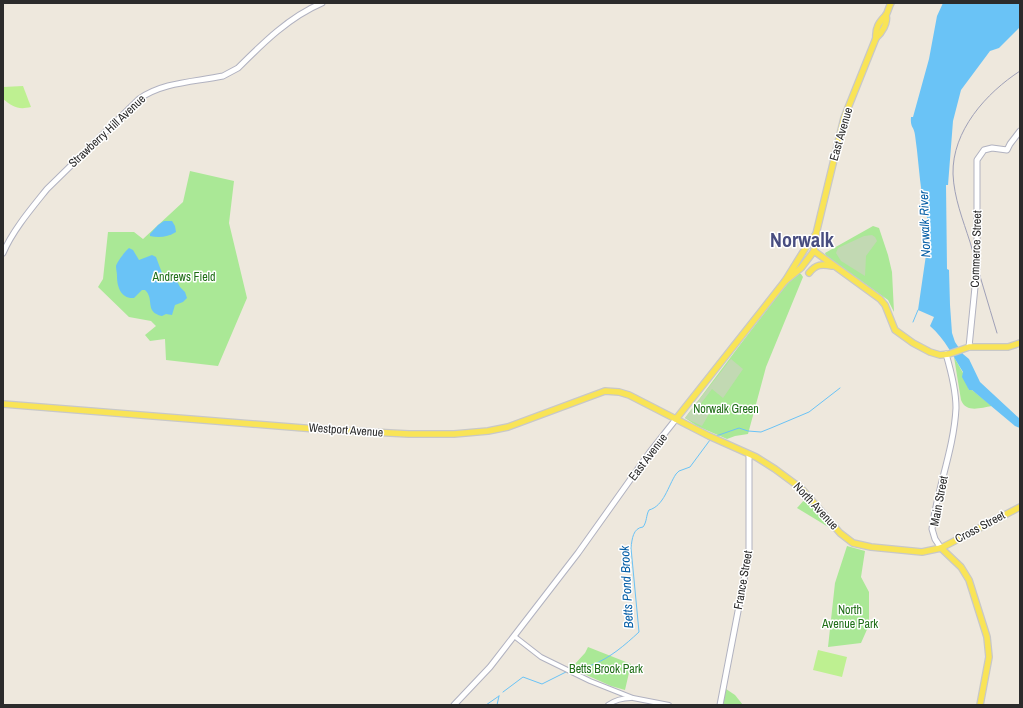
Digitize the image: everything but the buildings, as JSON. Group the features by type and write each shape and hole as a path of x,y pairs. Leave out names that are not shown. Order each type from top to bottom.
{"main road":[{"name":"Strawberry Hill Avenue","path":"3,253 11,238 47,189 139,99 147,93 162,87 223,76 230,73 238,68 280,29 302,13 322,3"},
{"name":"East Avenue","path":"785,281 801,268 814,251 816,234 844,118 876,38 881,33 891,3"},
{"name":"Commerce Street","path":"966,348 977,267 978,210 976,165 978,157 984,150 992,148 1007,150 1020,131"},
{"name":"East Avenue","path":"454,705 490,667 578,554 650,452 785,281 816,234"},
{"name":"East Avenue","path":"795,264 814,251"},
{"path":"814,251 880,298 886,305 894,330 920,348 940,355 966,348 1008,347 1020,343"},
{"path":"809,273 817,265 826,264 834,266"},
{"name":"Main Street","path":"948,354 956,409 950,446 932,529 941,548 961,567 969,580 988,636 989,657 980,705"},
{"name":"Westport Avenue","path":"3,404 316,429 409,434 454,434 488,431 508,427 600,393 614,392 629,395 676,419"},
{"name":"North Avenue","path":"676,419 749,454 769,465 799,486 843,535 853,543 871,547 922,552 941,548"},
{"name":"France Street","path":"720,705 749,554 749,454"},
{"name":"Cross Street","path":"941,548 1020,507"}],"street":[{"path":"514,636 541,657 590,681 633,698 668,705"},
{"path":"608,705 623,698 633,698"}],"green space":[{"path":"23,86 31,107 16,107 3,99 3,87"},
{"name":"Andrews Field","path":"190,171 234,181 229,223 247,298 218,366 166,360 165,339 150,341 145,335 156,326 151,321 129,317 98,287 103,279 108,232 134,232 143,239 183,202"},
{"path":"873,226 879,228 888,255 892,272 894,312 888,300 826,256 825,253"},
{"path":"872,235 877,241 866,256 865,276 841,261 836,253 838,248 864,236"},
{"name":"Norwalk Green","path":"798,273 803,277 766,367 748,434 727,439 697,426 685,418 775,299"},
{"path":"954,357 963,373 969,390 972,390 992,406 974,409 966,407 963,404 961,400"},
{"path":"731,359 743,369 723,398 712,389 699,406 709,414 702,426 685,418"},
{"path":"806,498 834,528 835,531 797,508"},
{"name":"North Avenue Park","path":"847,546 865,551 861,577 869,592 869,625 861,643 828,647 835,583"},
{"name":"Betts Brook Park","path":"588,647 631,664 625,690 611,686 573,669 573,666 585,653"},
{"path":"818,650 847,657 842,677 813,670"},
{"path":"726,689 735,695 743,705 724,705"}],"water":[{"path":"943,3 1020,3 1020,27 999,48 990,51 961,90 953,121 948,185 946,185 947,269 949,270 952,333 955,342 963,354 969,359 980,382 1020,419 1020,428 1015,426 972,390 969,390 962,377 963,372 940,336 930,326 934,317 918,310 926,255 929,255 931,247 924,196 922,195 915,135 911,123 911,117 913,117 929,59 937,16"},
{"path":"164,221 172,221 176,232 163,237 150,236 158,225"},
{"path":"129,248 133,250 139,260 152,255 156,257 165,277 177,281 185,292 187,298 183,302 175,305 172,315 166,314 162,316 153,312 148,294 145,290 142,290 134,298 126,297 121,292 118,284 116,266"}],"waterway":[{"name":"Betts Pond Brook","path":"913,322 918,310"},
{"name":"Betts Pond Brook","path":"716,436 739,428 748,431 761,432 809,412 840,388"},
{"name":"Betts Pond Brook","path":"571,669 589,666 605,659 639,632 631,548 634,534 637,529 643,527 649,510 654,508 662,500 676,474 679,471 690,467 710,440"},
{"name":"Betts Pond Brook","path":"503,692 523,677 542,684 566,672"},
{"name":"Betts Pond Brook","path":"486,705 499,696"},
{"name":"Betts Pond Brook","path":"497,705 499,696"}],"railway":[{"path":"997,333 957,200 953,174 954,158 958,143 973,115 995,90 1020,71"}],"district":[{"name":"Norwalk","path":"802,240"}],"water label":[{"name":"Norwalk River","path":"924,224"}]}
